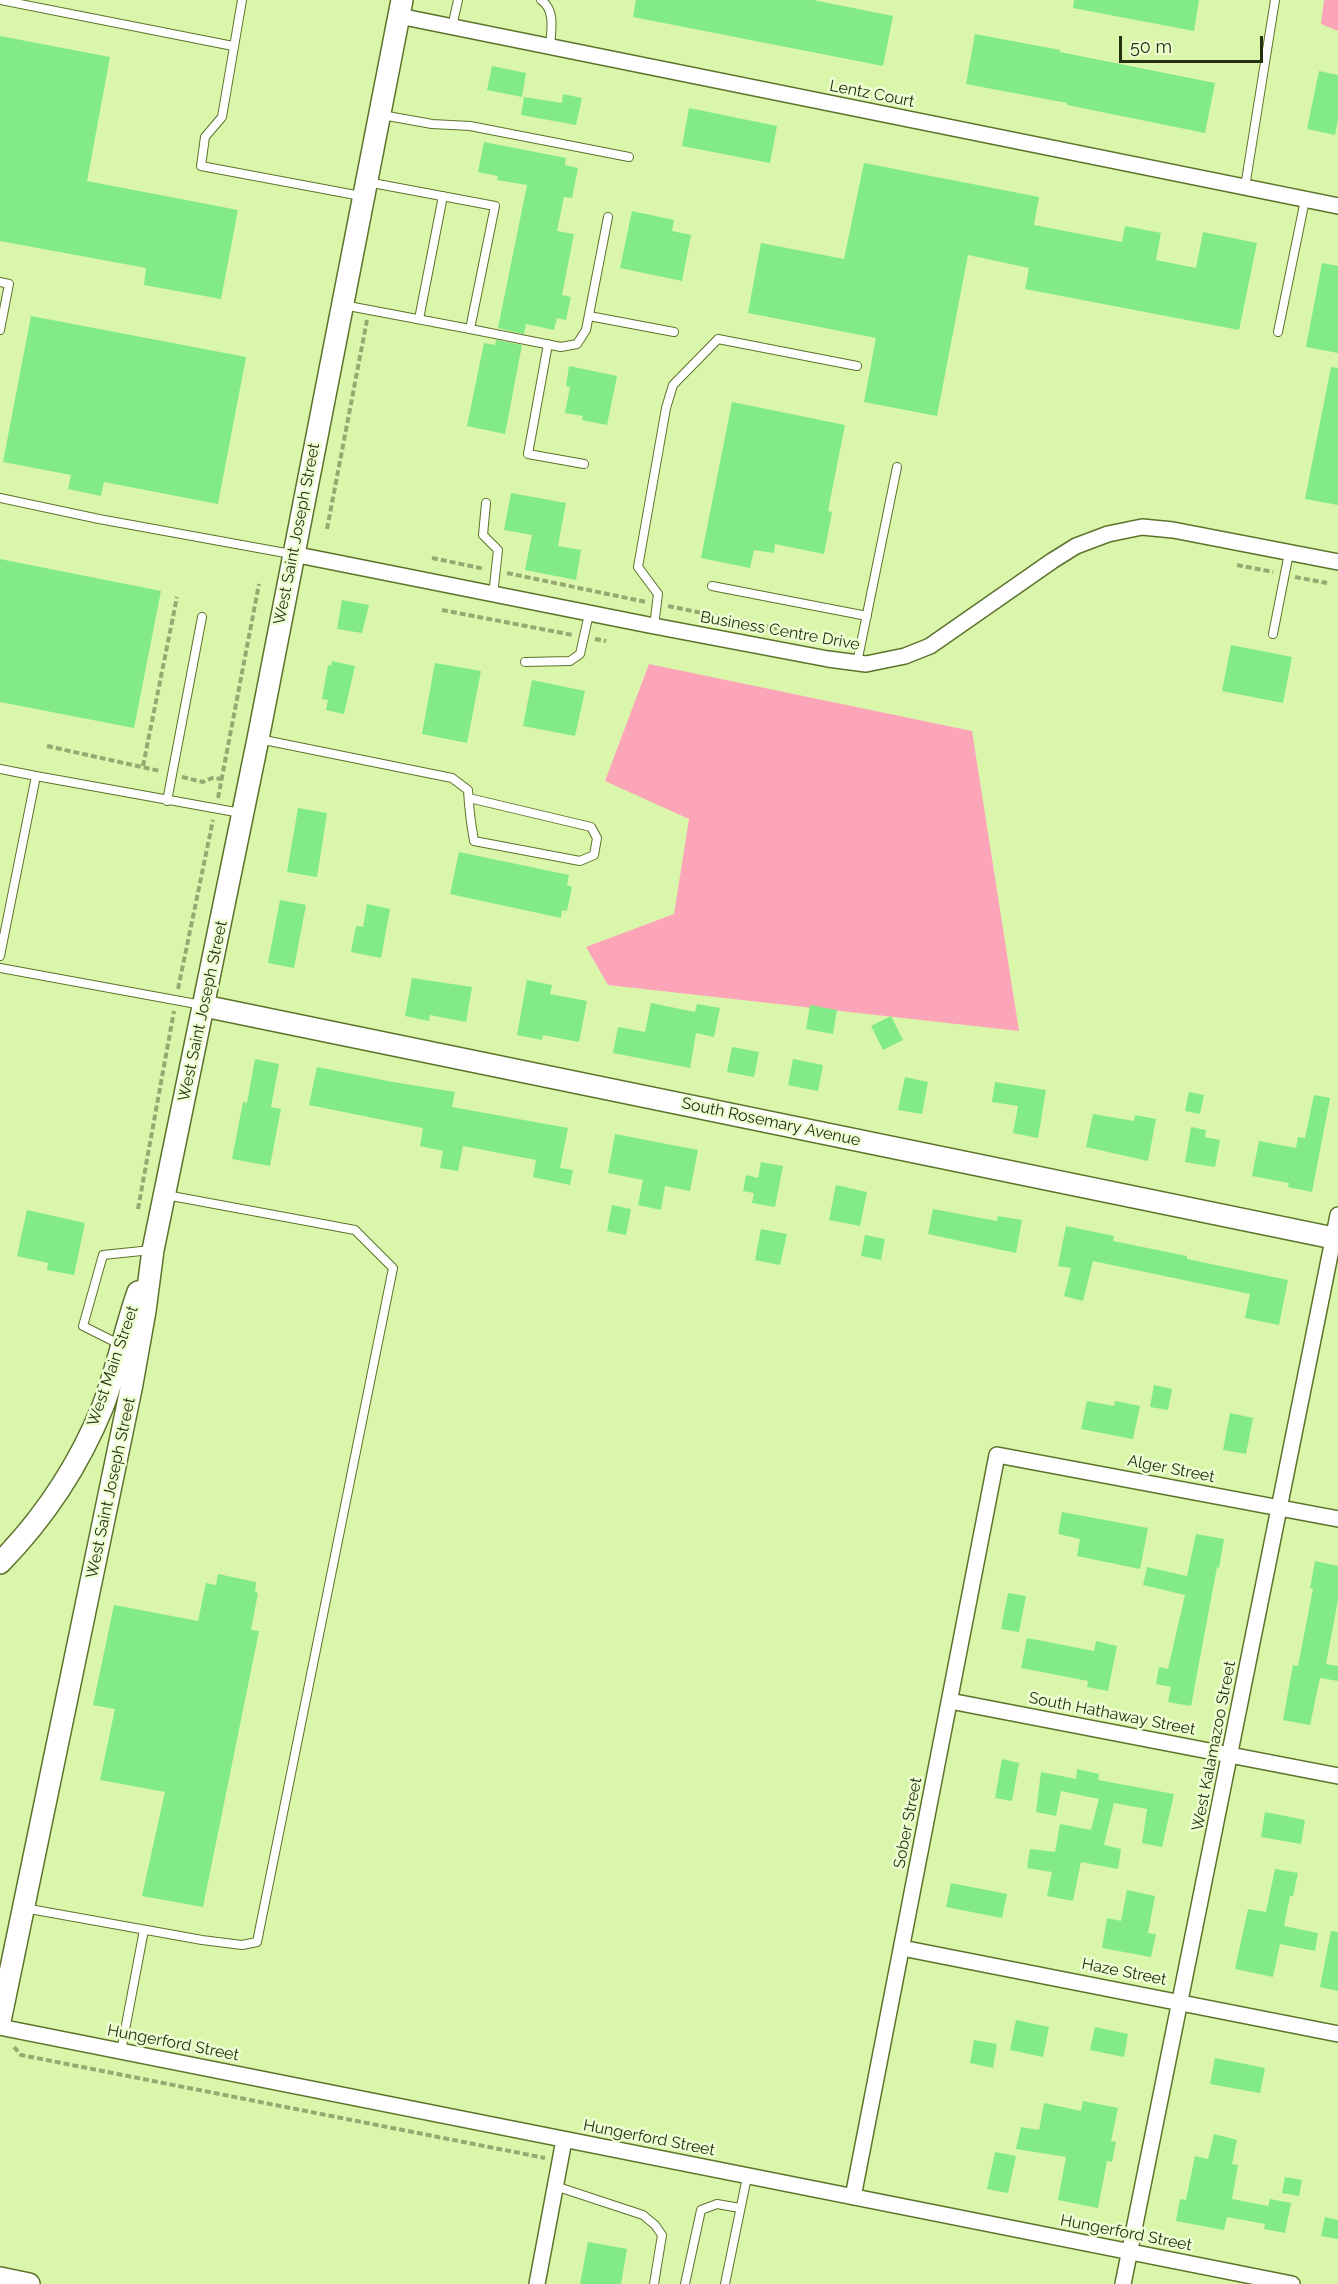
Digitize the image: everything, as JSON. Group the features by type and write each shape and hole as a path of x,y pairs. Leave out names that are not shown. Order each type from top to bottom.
{"street":[{"name":"Lentz Court","path":"400,8 452,27 1338,206"},
{"name":"West Saint Joseph Street","path":"2,2028 22,1908 132,1384 153,1250 258,739 400,8"},
{"name":"Business Centre Drive","path":"293,554 590,614 828,659 866,664 905,656 930,646 1052,561 1076,546 1108,534 1142,528 1173,530 1338,562"},
{"name":"South Rosemary Avenue","path":"204,1006 1336,1238"},
{"name":"West Kalamazoo Street","path":"1124,2284 1336,1238 1338,1215"},
{"name":"West Main Street","path":"0,1563 32,1528 60,1490 82,1450 103,1405 153,1250"},
{"name":"Alger Street","path":"997,1455 1338,1519"},
{"name":"Sober Street","path":"853,2197 997,1455"},
{"name":"South Hathaway Street","path":"950,1701 1338,1776"},
{"name":"Haze Street","path":"902,1948 1338,2034"},
{"name":"Hungerford Street","path":"2,2028 1292,2284"},
{"path":"537,2284 564,2140"},
{"path":"0,2278 29,2284"}],"lane":[{"path":"0,0 233,46"},
{"path":"242,0 222,117 205,137 201,166 364,189 443,196 495,206 470,329"},
{"path":"452,27 458,0"},
{"path":"541,0 547,4 552,20 550,47"},
{"path":"1245,188 1275,0"},
{"path":"379,114 432,124 470,126 629,157"},
{"path":"419,319 443,196"},
{"path":"1278,332 1305,200"},
{"path":"342,304 561,347 577,344 586,330 608,217"},
{"path":"0,282 9,284 0,330"},
{"path":"589,316 674,332"},
{"path":"654,626 658,594 638,567 666,408 673,385 718,339 857,366"},
{"path":"548,344 528,454 584,464"},
{"path":"857,663 897,467"},
{"path":"0,498 99,519 293,554"},
{"path":"486,503 483,535 498,550 493,595"},
{"path":"1273,634 1289,553"},
{"path":"712,586 867,616"},
{"path":"525,662 570,661 580,654 590,614"},
{"path":"167,801 202,617"},
{"path":"258,739 452,778 468,790 474,841 580,861 594,855 597,838 591,827 469,798"},
{"path":"0,769 242,813"},
{"path":"0,956 36,776"},
{"path":"0,968 204,1006"},
{"path":"22,1908 242,1945 256,1942 393,1268 355,1230 164,1195"},
{"path":"121,1345 83,1326 103,1255 153,1250"},
{"path":"121,2051 144,1930"},
{"path":"725,2284 747,2176"},
{"path":"555,2186 643,2215 655,2225 662,2235 654,2284"},
{"path":"685,2284 701,2210 717,2204 740,2208"}],"path":[{"path":"327,529 369,310"},
{"path":"432,558 819,637"},
{"path":"138,1209 176,1000 222,779 259,584"},
{"path":"143,766 177,597"},
{"path":"442,610 606,641"},
{"path":"47,746 143,766 203,782 212,778 222,779"},
{"path":"2,2028 21,2055 560,2161"}],"shaded area":[{"path":"1324,0 1338,0 1338,31 1321,24"},
{"path":"649,664 972,731 1019,1031 608,985 586,947 674,914 689,819 605,781"}],"building":[{"path":"636,0 813,0 893,16 883,66 633,17"},
{"path":"1074,0 1199,0 1194,31 1073,8"},
{"path":"975,34 1215,83 1205,133 966,84"},
{"path":"0,36 110,57 87,181 238,210 221,299 144,285 146,268 0,241"},
{"path":"492,66 526,73 522,97 487,90"},
{"path":"1319,71 1338,75 1338,120 1335,135 1307,129"},
{"path":"563,94 582,98 576,125 521,115 524,97 562,103"},
{"path":"689,108 777,126 770,163 682,146"},
{"path":"484,142 566,158 565,165 578,168 572,198 564,197 557,231 574,234 562,295 571,297 566,320 557,318 554,330 526,324 524,334 498,328 527,185 497,180 498,176 478,172"},
{"path":"864,163 1039,197 1034,225 1122,242 1125,226 1161,233 1156,260 1196,268 1203,232 1257,243 1239,330 1025,289 1029,268 968,255 937,416 864,402 876,338 748,313 761,243 844,259"},
{"path":"632,211 674,220 672,231 691,235 682,281 620,268"},
{"path":"1322,263 1338,266 1338,353 1306,347"},
{"path":"31,316 246,357 218,504 104,482 101,496 68,489 71,475 3,462"},
{"path":"496,340 522,345 505,434 467,426 484,343 495,345"},
{"path":"569,366 617,376 607,425 582,420 583,416 565,413 570,387 566,386"},
{"path":"1331,367 1338,368 1338,505 1305,499"},
{"path":"732,402 845,425 828,511 832,512 824,554 775,544 774,553 754,550 750,568 701,558"},
{"path":"511,493 566,503 558,546 581,550 576,580 525,570 532,535 504,530"},
{"path":"0,559 161,591 134,728 0,702"},
{"path":"342,600 369,605 362,633 337,629"},
{"path":"1231,645 1292,657 1283,703 1222,691"},
{"path":"332,661 355,666 344,714 326,710 328,700 322,699 328,665 331,666"},
{"path":"435,663 481,671 467,743 422,734"},
{"path":"532,680 585,691 575,736 523,726"},
{"path":"298,808 327,813 317,877 287,872"},
{"path":"459,852 569,875 567,885 572,887 567,911 562,910 561,918 450,894"},
{"path":"280,900 306,905 294,968 268,963"},
{"path":"367,904 390,909 381,958 351,952 356,926 363,927"},
{"path":"412,978 472,987 466,1022 430,1015 429,1021 405,1016"},
{"path":"527,980 552,985 550,994 587,1001 579,1042 543,1035 542,1040 517,1035"},
{"path":"651,1003 695,1012 697,1004 720,1008 714,1037 696,1033 690,1068 613,1053 618,1027 645,1032"},
{"path":"810,1005 837,1010 833,1034 806,1029"},
{"path":"891,1016 903,1040 883,1050 871,1026"},
{"path":"732,1047 759,1052 754,1077 727,1072"},
{"path":"255,1059 279,1064 271,1107 281,1109 270,1166 232,1159 243,1102 247,1103"},
{"path":"793,1059 823,1065 818,1091 788,1085"},
{"path":"317,1067 455,1092 452,1107 568,1128 560,1168 573,1170 570,1185 533,1177 536,1160 463,1146 458,1171 440,1168 443,1151 420,1146 423,1128 309,1105"},
{"path":"905,1077 928,1082 922,1114 898,1110"},
{"path":"995,1082 1046,1090 1038,1138 1013,1133 1018,1106 992,1102"},
{"path":"1189,1092 1204,1095 1200,1114 1185,1111"},
{"path":"1314,1095 1330,1098 1312,1192 1288,1187 1289,1183 1252,1176 1259,1141 1296,1148 1298,1137 1305,1138"},
{"path":"1093,1114 1134,1121 1135,1115 1156,1119 1148,1161 1086,1147"},
{"path":"1191,1127 1206,1130 1205,1137 1220,1140 1215,1167 1185,1162"},
{"path":"615,1134 698,1150 690,1191 665,1186 661,1210 638,1205 643,1180 608,1173"},
{"path":"761,1162 783,1166 775,1207 752,1203 754,1193 743,1191 746,1175 758,1178"},
{"path":"836,1185 867,1192 860,1226 829,1220"},
{"path":"612,1205 631,1209 626,1235 607,1231"},
{"path":"933,1209 997,1221 998,1216 1022,1220 1016,1253 928,1234"},
{"path":"27,1210 85,1223 74,1275 47,1270 48,1263 17,1256"},
{"path":"1066,1226 1114,1236 1113,1241 1187,1256 1187,1259 1288,1280 1279,1325 1245,1318 1250,1294 1093,1261 1083,1301 1064,1296 1071,1268 1058,1266"},
{"path":"761,1229 787,1234 780,1265 755,1260"},
{"path":"865,1235 885,1239 881,1260 861,1256"},
{"path":"1154,1385 1172,1389 1168,1410 1150,1407"},
{"path":"1087,1401 1114,1406 1115,1401 1140,1406 1133,1439 1081,1429"},
{"path":"1230,1413 1253,1418 1246,1454 1223,1450"},
{"path":"1062,1512 1148,1528 1140,1569 1077,1556 1080,1539 1058,1534"},
{"path":"1196,1534 1224,1539 1191,1706 1168,1702 1171,1687 1156,1684 1159,1667 1168,1669 1185,1595 1143,1585 1147,1567 1187,1576"},
{"path":"1315,1561 1338,1566 1338,1600 1326,1664 1338,1666 1338,1681 1320,1678 1310,1725 1283,1720 1293,1665 1298,1666 1313,1589 1310,1588"},
{"path":"218,1574 256,1582 255,1592 258,1593 251,1630 259,1631 203,1907 142,1896 165,1792 100,1780 115,1709 93,1705 114,1605 198,1621 206,1583 216,1585"},
{"path":"1008,1593 1026,1596 1019,1632 1001,1629"},
{"path":"1027,1638 1094,1651 1096,1641 1117,1646 1108,1691 1087,1687 1088,1681 1021,1668"},
{"path":"1002,1759 1019,1763 1012,1801 995,1798"},
{"path":"1077,1769 1099,1774 1098,1780 1174,1794 1162,1847 1142,1843 1147,1809 1114,1803 1104,1845 1121,1849 1118,1869 1081,1862 1073,1901 1047,1896 1052,1872 1027,1868 1030,1849 1055,1852 1060,1824 1091,1830 1099,1799 1061,1791 1056,1816 1036,1812 1041,1772 1076,1779"},
{"path":"1265,1812 1305,1820 1301,1844 1261,1837"},
{"path":"1275,1869 1298,1873 1293,1896 1290,1896 1284,1926 1318,1933 1315,1951 1280,1944 1273,1977 1235,1969 1248,1909 1266,1912"},
{"path":"951,1883 1007,1894 1002,1918 946,1907"},
{"path":"1127,1890 1155,1896 1148,1933 1156,1934 1151,1957 1102,1948 1107,1918 1121,1921"},
{"path":"1331,1931 1338,1932 1338,1991 1320,1987"},
{"path":"1016,2020 1049,2027 1043,2057 1010,2050"},
{"path":"1095,2027 1128,2034 1124,2057 1090,2050"},
{"path":"974,2040 997,2044 993,2068 970,2063"},
{"path":"1215,2058 1265,2068 1260,2093 1210,2084"},
{"path":"1083,2101 1118,2108 1111,2141 1116,2142 1112,2162 1107,2161 1098,2208 1058,2200 1066,2157 1016,2149 1021,2127 1039,2130 1044,2103 1081,2111"},
{"path":"1214,2134 1237,2140 1232,2164 1238,2165 1232,2199 1268,2206 1270,2199 1291,2203 1285,2233 1264,2229 1265,2224 1227,2217 1224,2230 1176,2221 1180,2199 1186,2200 1195,2156 1208,2159"},
{"path":"995,2152 1016,2156 1008,2193 987,2189"},
{"path":"1285,2177 1302,2180 1299,2196 1282,2193"},
{"path":"1325,2217 1338,2220 1338,2239 1321,2236"},
{"path":"588,2242 627,2249 621,2284 580,2284"}]}
